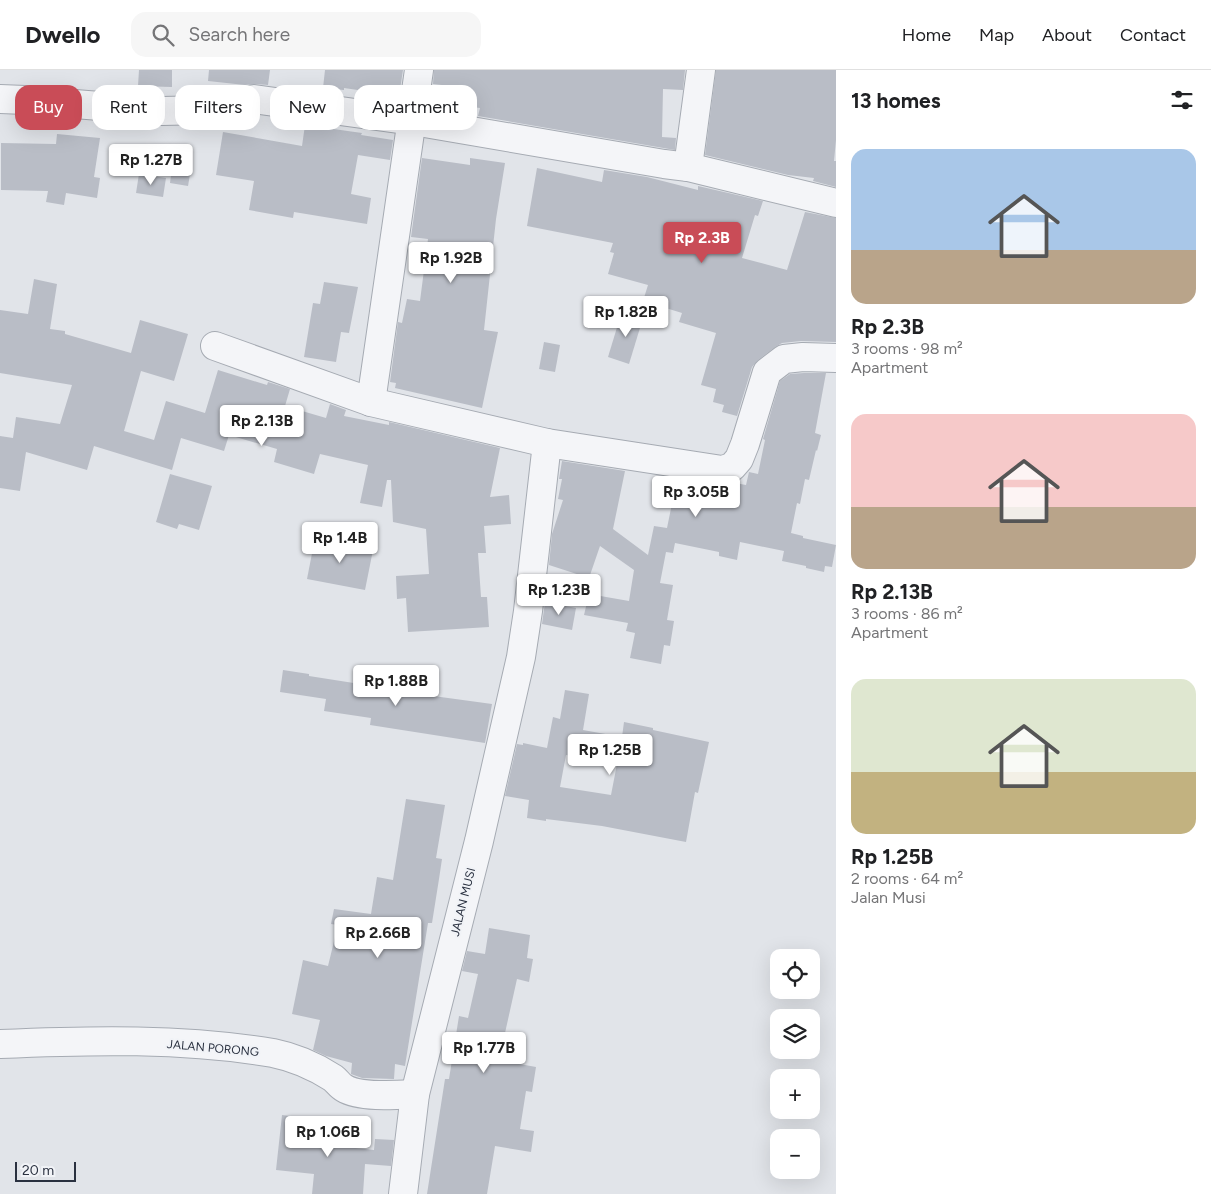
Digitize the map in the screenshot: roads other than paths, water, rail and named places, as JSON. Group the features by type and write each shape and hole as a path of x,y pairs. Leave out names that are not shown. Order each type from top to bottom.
{"street":[{"path":"417,85 419,70"},
{"path":"688,167 701,70"},
{"path":"0,99 162,111 208,110 254,99 354,113"},
{"path":"371,402 412,130"},
{"path":"466,130 688,167 836,203"},
{"path":"214,346 371,402 547,444 722,470 732,467 739,459 767,372 784,359 836,358"},
{"name":"JALAN MUSI","path":"403,1194 415,1094 476,850 520,657 528,611 547,444"},
{"name":"JALAN PORONG","path":"0,1044 132,1042 207,1045 291,1057 333,1078 344,1089 368,1095 415,1094"}]}
